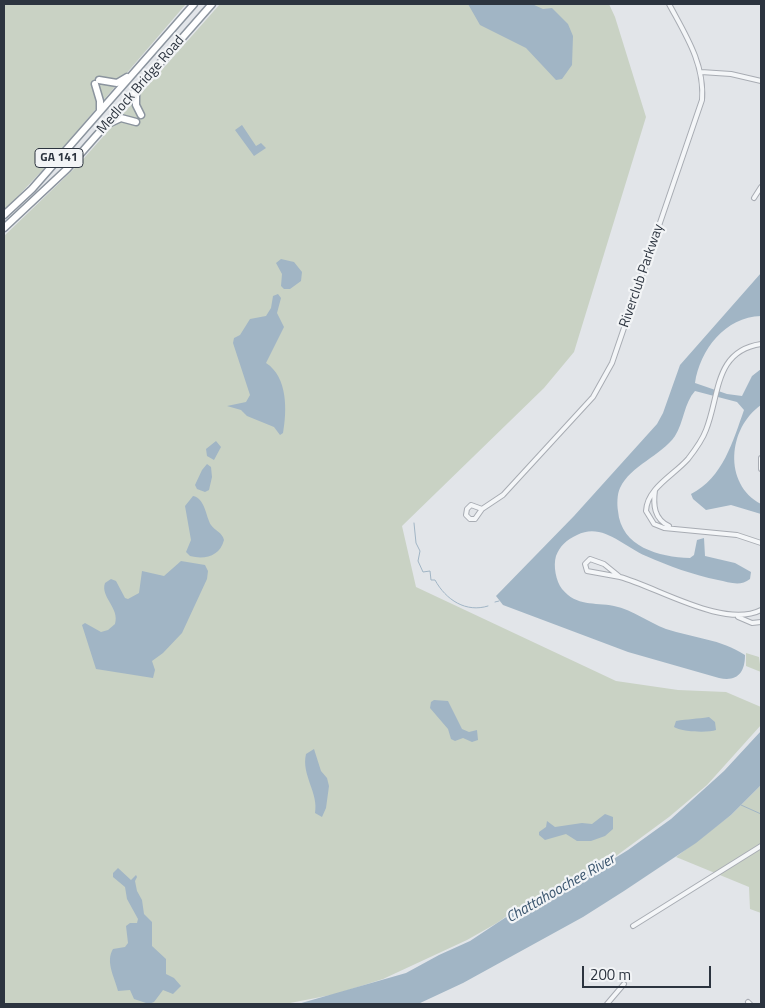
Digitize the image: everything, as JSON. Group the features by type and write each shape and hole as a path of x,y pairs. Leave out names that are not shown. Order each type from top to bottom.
{"highway":[{"name":"Medlock Bridge Road","path":"4,215 32,189 194,4"},
{"name":"Medlock Bridge Road","path":"4,228 67,170 212,4"},
{"path":"100,111 97,82 117,83 133,74"},
{"path":"136,91 136,105 141,115"},
{"path":"104,127 121,118 136,122"}],"street":[{"name":"Riverclub Parkway","path":"482,509 503,495 593,397 606,376 700,108 703,90 701,72 669,4"},
{"path":"701,72 731,74 761,81"},
{"path":"754,198 761,187"},
{"path":"761,344 743,348 730,359 722,373 700,442 681,467 649,496 646,503 648,517 660,526 737,535 761,544"},
{"path":"761,458 761,469"},
{"path":"655,490 656,512 662,522 673,528"},
{"path":"620,577 597,560 590,559 585,564 587,571 636,581 686,604 734,615 752,623 761,622"},
{"path":"734,615 749,615 761,610"},
{"path":"633,926 761,846"},
{"path":"607,1004 624,984"}],"green space":[{"path":"4,4 186,4 53,159 4,211"},
{"path":"220,4 609,4 615,17 646,117 574,352 544,388 402,526 416,587 616,681 678,690 726,692 761,707 761,725 707,785 669,817 612,859 590,873 522,905 497,923 467,940 383,979 336,994 285,1004 4,1004 4,236 78,165"},
{"path":"746,653 759,657 761,672 746,666"},
{"path":"761,785 761,913 750,909 749,887 676,857 731,815"}],"water":[{"path":"468,4 532,4 543,9 552,8 568,24 573,36 572,65 562,79 556,80 526,48 480,25"},
{"path":"242,125 256,146 261,143 266,148 254,156 235,130"},
{"path":"281,259 294,262 302,272 301,281 290,289 284,289 281,286 282,274 276,263"},
{"path":"761,273 761,316 736,322 716,338 702,359 695,383 727,394 742,396 752,376 761,369 761,405 750,415 742,427 736,441 734,456 740,483 749,495 761,504 761,514 731,505 706,510 693,499 691,494 702,487 719,469 731,446 744,410 737,402 695,391 691,396 675,436 662,449 631,473 618,493 618,511 621,523 626,533 644,548 666,555 690,558 694,555 697,540 704,538 705,556 735,563 751,572 750,579 742,583 734,583 690,573 646,556 604,533 595,531 577,535 567,541 558,552 555,564 560,586 574,599 586,603 621,608 666,629 726,645 745,655 742,671 739,675 731,679 719,678 628,652 503,605 496,596 574,516 657,424 663,413 680,365"},
{"path":"278,294 281,298 277,313 284,327 266,363 278,377 284,395 285,415 283,433 280,435 274,427 247,416 241,410 227,406 246,402 250,395 233,343 234,338 240,335 250,319 266,316 271,308 273,296"},
{"path":"216,441 221,447 214,460 207,456 206,449"},
{"path":"207,464 211,467 212,477 209,490 205,492 197,489 195,485"},
{"path":"193,496 200,500 211,525 222,535 224,540 219,550 211,556 196,557 190,556 186,552 191,540 185,506"},
{"path":"181,561 205,565 208,571 207,579 182,633 163,653 152,661 155,670 153,678 96,669 82,625 85,623 101,632 108,630 115,624 115,613 105,593 105,583 111,579 116,581 125,598 128,599 139,593 142,571 164,576"},
{"path":"434,700 448,701 462,729 469,732 477,730 478,740 472,742 463,738 455,741 451,739 448,729 430,708 431,702"},
{"path":"709,717 715,722 716,730 695,732 674,727 676,721"},
{"name":"Chattahoochee River","path":"761,731 761,785 731,815 696,843 583,917 463,983 418,1004 298,1004 406,973 470,941 529,902 591,873 628,850 671,819 724,771"},
{"path":"314,749 321,771 327,778 329,786 326,808 322,817 315,813 315,798 305,762 306,754"},
{"path":"605,814 613,817 613,829 605,836 591,841 577,841 566,834 545,840 539,835 539,832 546,827 547,821 555,827 582,823 592,824"},
{"path":"118,868 131,880 136,875 137,891 142,900 144,914 152,922 152,946 166,959 166,974 174,978 181,986 173,994 163,990 154,1002 149,1004 134,999 130,990 118,991 111,970 110,959 113,949 125,947 128,943 126,926 130,923 137,923 138,919 127,899 125,887 113,877 113,873"}],"waterway":[{"path":"414,523 416,543 420,551 418,561 423,572 430,571 431,580 435,580 445,593 457,603 472,608 488,606"},
{"path":"495,602 499,601"},
{"path":"741,805 761,814"}]}
